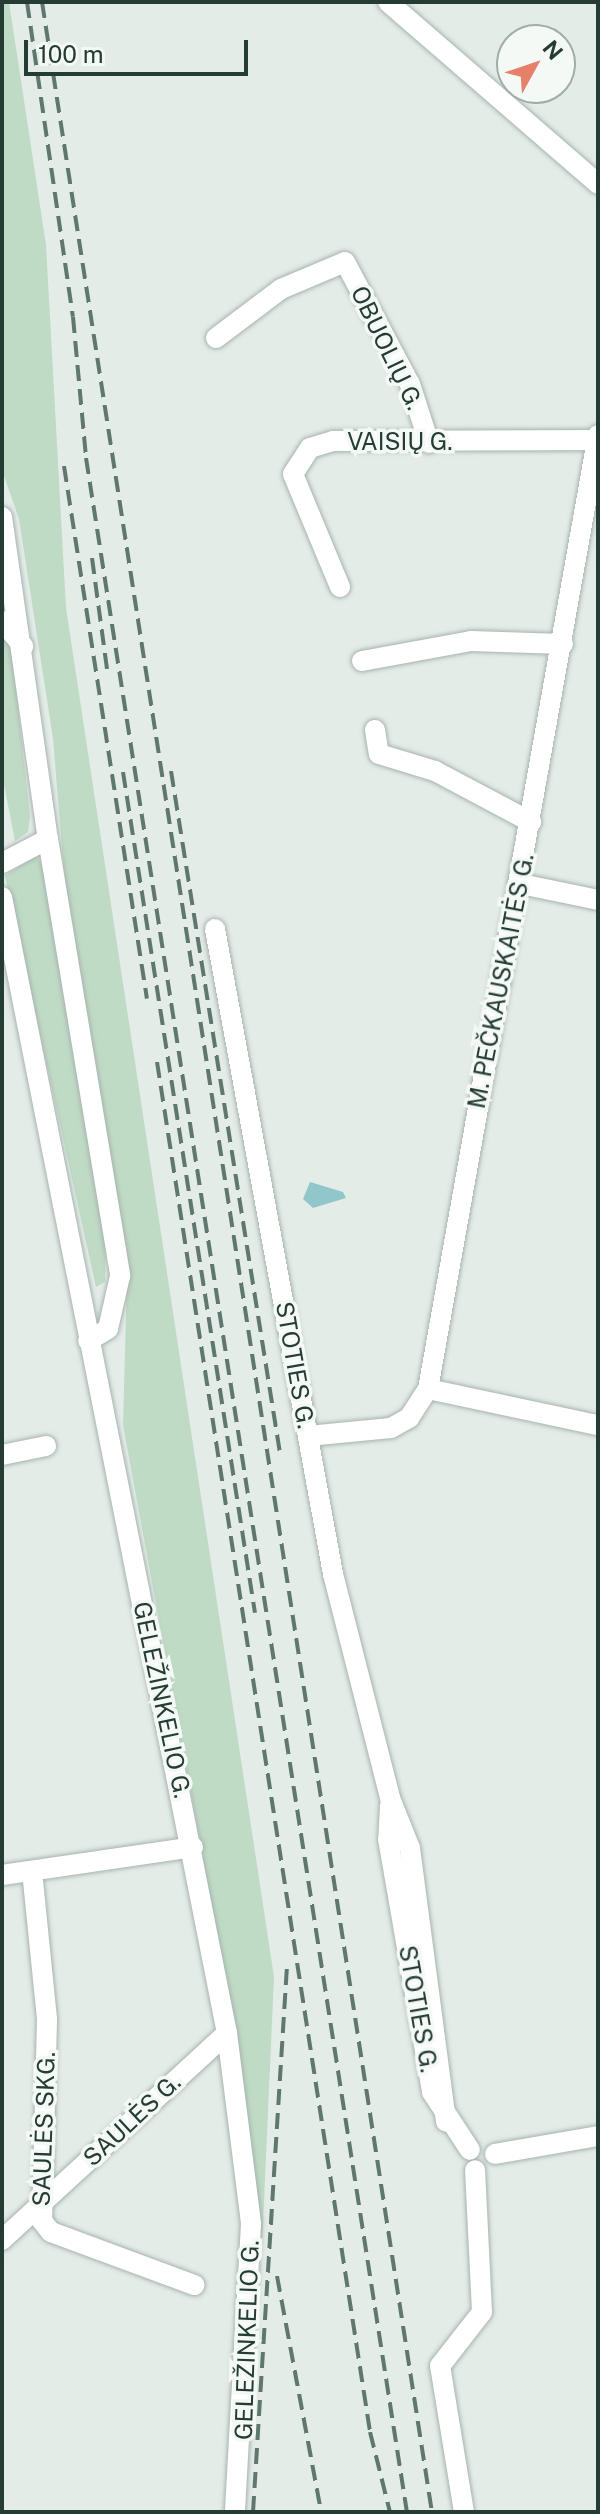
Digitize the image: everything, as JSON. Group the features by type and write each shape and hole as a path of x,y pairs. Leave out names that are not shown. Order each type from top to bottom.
{"street":[{"path":"388,2 598,184"},
{"name":"OBUOLIŲ G.","path":"216,338 281,289 345,262 410,384 429,443"},
{"name":"VAISIŲ G.","path":"340,587 293,474 300,457 333,441 429,443 598,438"},
{"name":"M. PEČKAUSKAITĖS G.","path":"308,1436 391,1428 409,1418 428,1389 521,884 598,438"},
{"path":"2,517 23,646 48,839 120,1276 108,1329 88,1341"},
{"path":"2,621 23,646"},
{"path":"362,661 471,641 563,644"},
{"path":"375,730 379,754 435,771 531,822"},
{"path":"2,863 48,839"},
{"path":"521,884 598,900"},
{"name":"GELEŽINKELIO G.","path":"2,897 88,1341 193,1847 227,2033 251,2224 237,2511"},
{"name":"STOTIES G.","path":"215,929 333,1574 390,1798 388,1839 432,2092 446,2122 472,2160"},
{"path":"428,1389 598,1425"},
{"path":"2,1455 46,1446"},
{"path":"2,1875 193,1847"},
{"name":"SAULĖS SKG.","path":"32,1871 47,2019 39,2206 51,2232 194,2285"},
{"name":"SAULĖS G.","path":"2,2240 227,2033"},
{"path":"464,2512 440,2366 482,2312 472,2160 492,2167 495,2154 598,2136"}],"green space":[{"path":"2,2 9,2 46,245 66,608 274,1977 262,2247 235,2031 123,1425 127,1277 68,920 53,739 19,519 2,470"},
{"path":"2,564 30,816 28,832 15,841 2,774"},
{"path":"35,856 46,867 106,1232 105,1282 96,1287 5,876"}],"water":[{"path":"310,1182 343,1192 346,1198 313,1208 303,1199"}],"railway":[{"path":"27,2 73,317 86,458 407,2512"},
{"path":"42,2 432,2512"},
{"path":"64,466 147,999"},
{"path":"92,558 107,669"},
{"path":"171,771 280,1453"},
{"path":"123,772 255,1613"},
{"path":"157,1062 370,2432 390,2512"},
{"path":"253,2512 287,1966"},
{"path":"277,2276 321,2512"}]}
